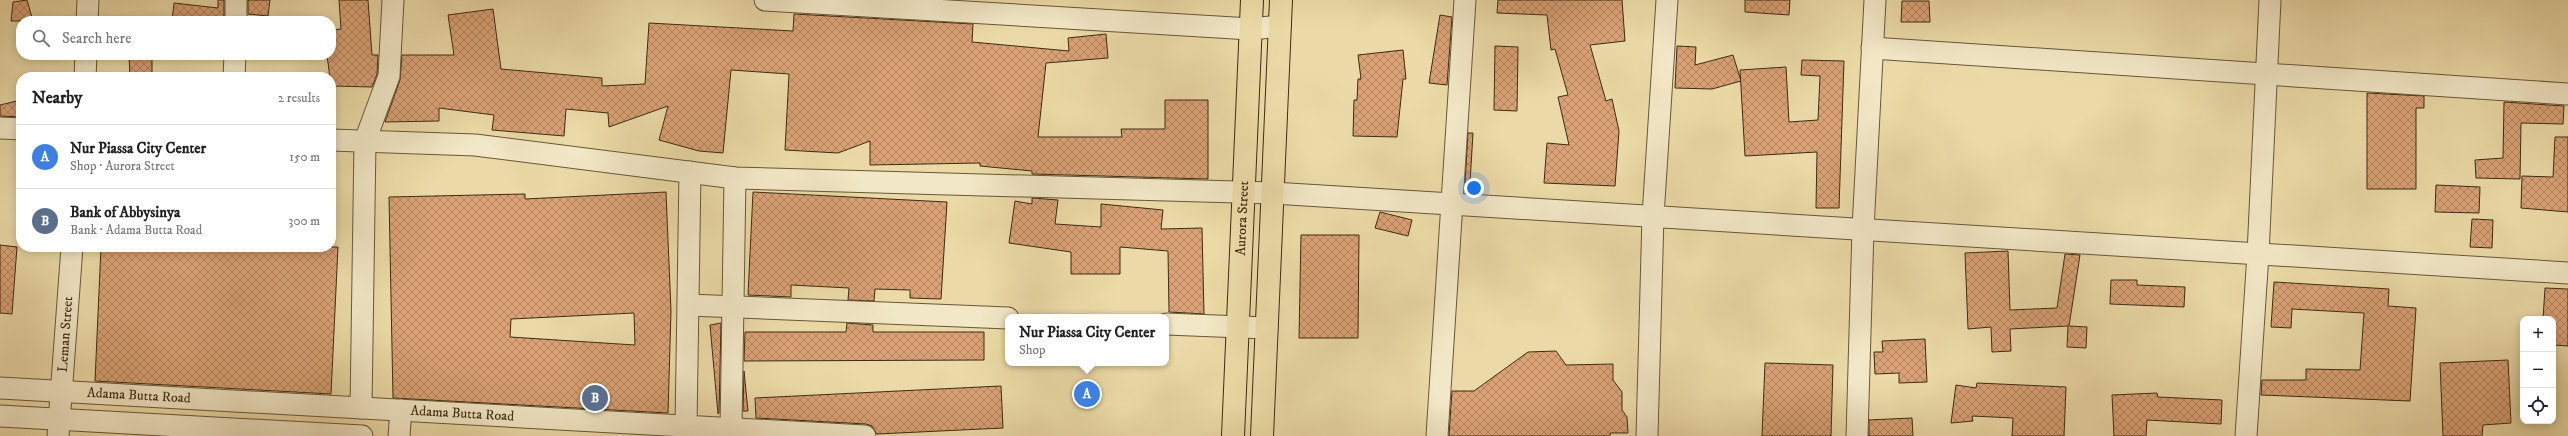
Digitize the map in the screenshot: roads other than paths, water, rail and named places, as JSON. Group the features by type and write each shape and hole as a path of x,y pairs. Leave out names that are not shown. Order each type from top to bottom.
{"main road":[{"name":"Aurora Street","path":"1233,436 1252,0"},
{"name":"Aurora Street","path":"1262,436 1281,0"}],"street":[{"path":"87,16 88,0"},
{"path":"236,0 236,16"},
{"path":"361,408 365,141 388,76 393,0"},
{"path":"765,0 1251,29 1280,26"},
{"path":"1437,436 1465,0"},
{"path":"1647,436 1654,216 1667,0"},
{"path":"1857,436 1863,230 1875,0"},
{"path":"2246,436 2258,254 2270,0"},
{"path":"1872,48 2568,94"},
{"path":"85,72 86,60"},
{"path":"234,72 235,60"},
{"path":"0,128 16,129"},
{"path":"336,140 475,145 735,178 1273,193 2568,273"},
{"path":"687,431 690,172"},
{"path":"731,428 735,178"},
{"name":"Leman Street","path":"58,428 72,252"},
{"path":"688,305 1005,318"},
{"path":"1169,324 1267,328"},
{"name":"Adama Butta Road","path":"0,388 401,410 687,431 731,428 865,436"},
{"path":"399,436 401,410"},
{"name":"Adama Butta Road","path":"0,416 58,428 362,436"}],"place":[{"name":"Nur Piassa City Center","path":"1087,394"},
{"name":"Bank of Abbysinya","path":"595,398"}]}
